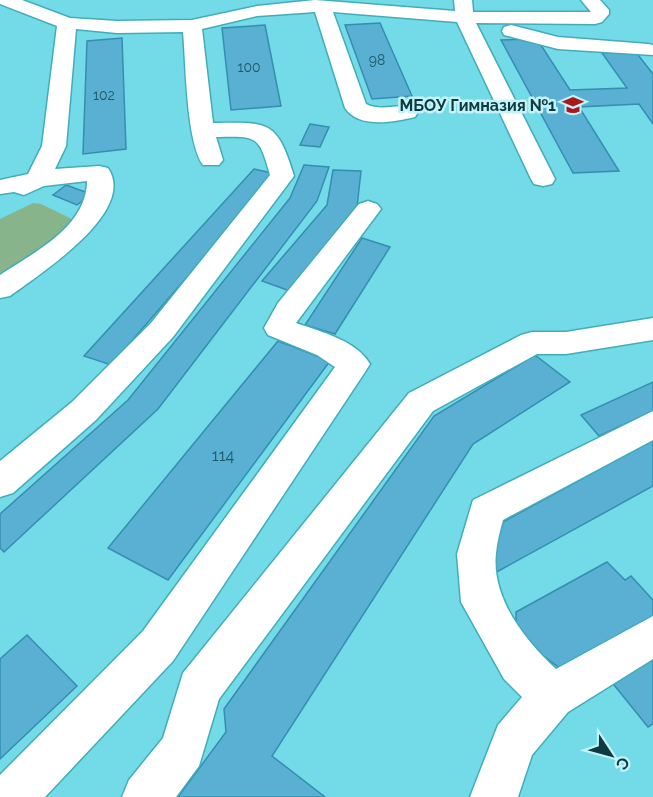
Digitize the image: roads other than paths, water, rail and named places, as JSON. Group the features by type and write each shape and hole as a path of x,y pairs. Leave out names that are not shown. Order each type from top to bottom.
{"street":[{"path":"44,7 67,23 117,27 192,26 258,11 323,3 466,15 595,18 600,14 600,10 590,0"},
{"path":"13,3 44,7 126,9"},
{"path":"323,3 356,108 374,116 407,112"},
{"path":"466,15 558,43 648,50"},
{"path":"466,15 543,179"},
{"path":"0,203 38,179 54,146 67,23"},
{"path":"192,26 203,130 211,160"},
{"path":"0,482 84,411 162,330 282,176 273,144 254,129 203,130"},
{"path":"0,187 67,174 99,173 101,183 93,213 78,231 0,289"},
{"path":"12,797 158,646 354,364 328,347 279,328 288,310 368,209"},
{"path":"146,797 183,750 199,689 421,402 532,343 566,342 653,329"},
{"path":"552,696 519,664 481,602 477,554 486,511 653,424"},
{"path":"494,797 514,741 552,696 653,636"}],"place":[{"name":"МБОУ Гимназия №1","path":"573,105"}]}
